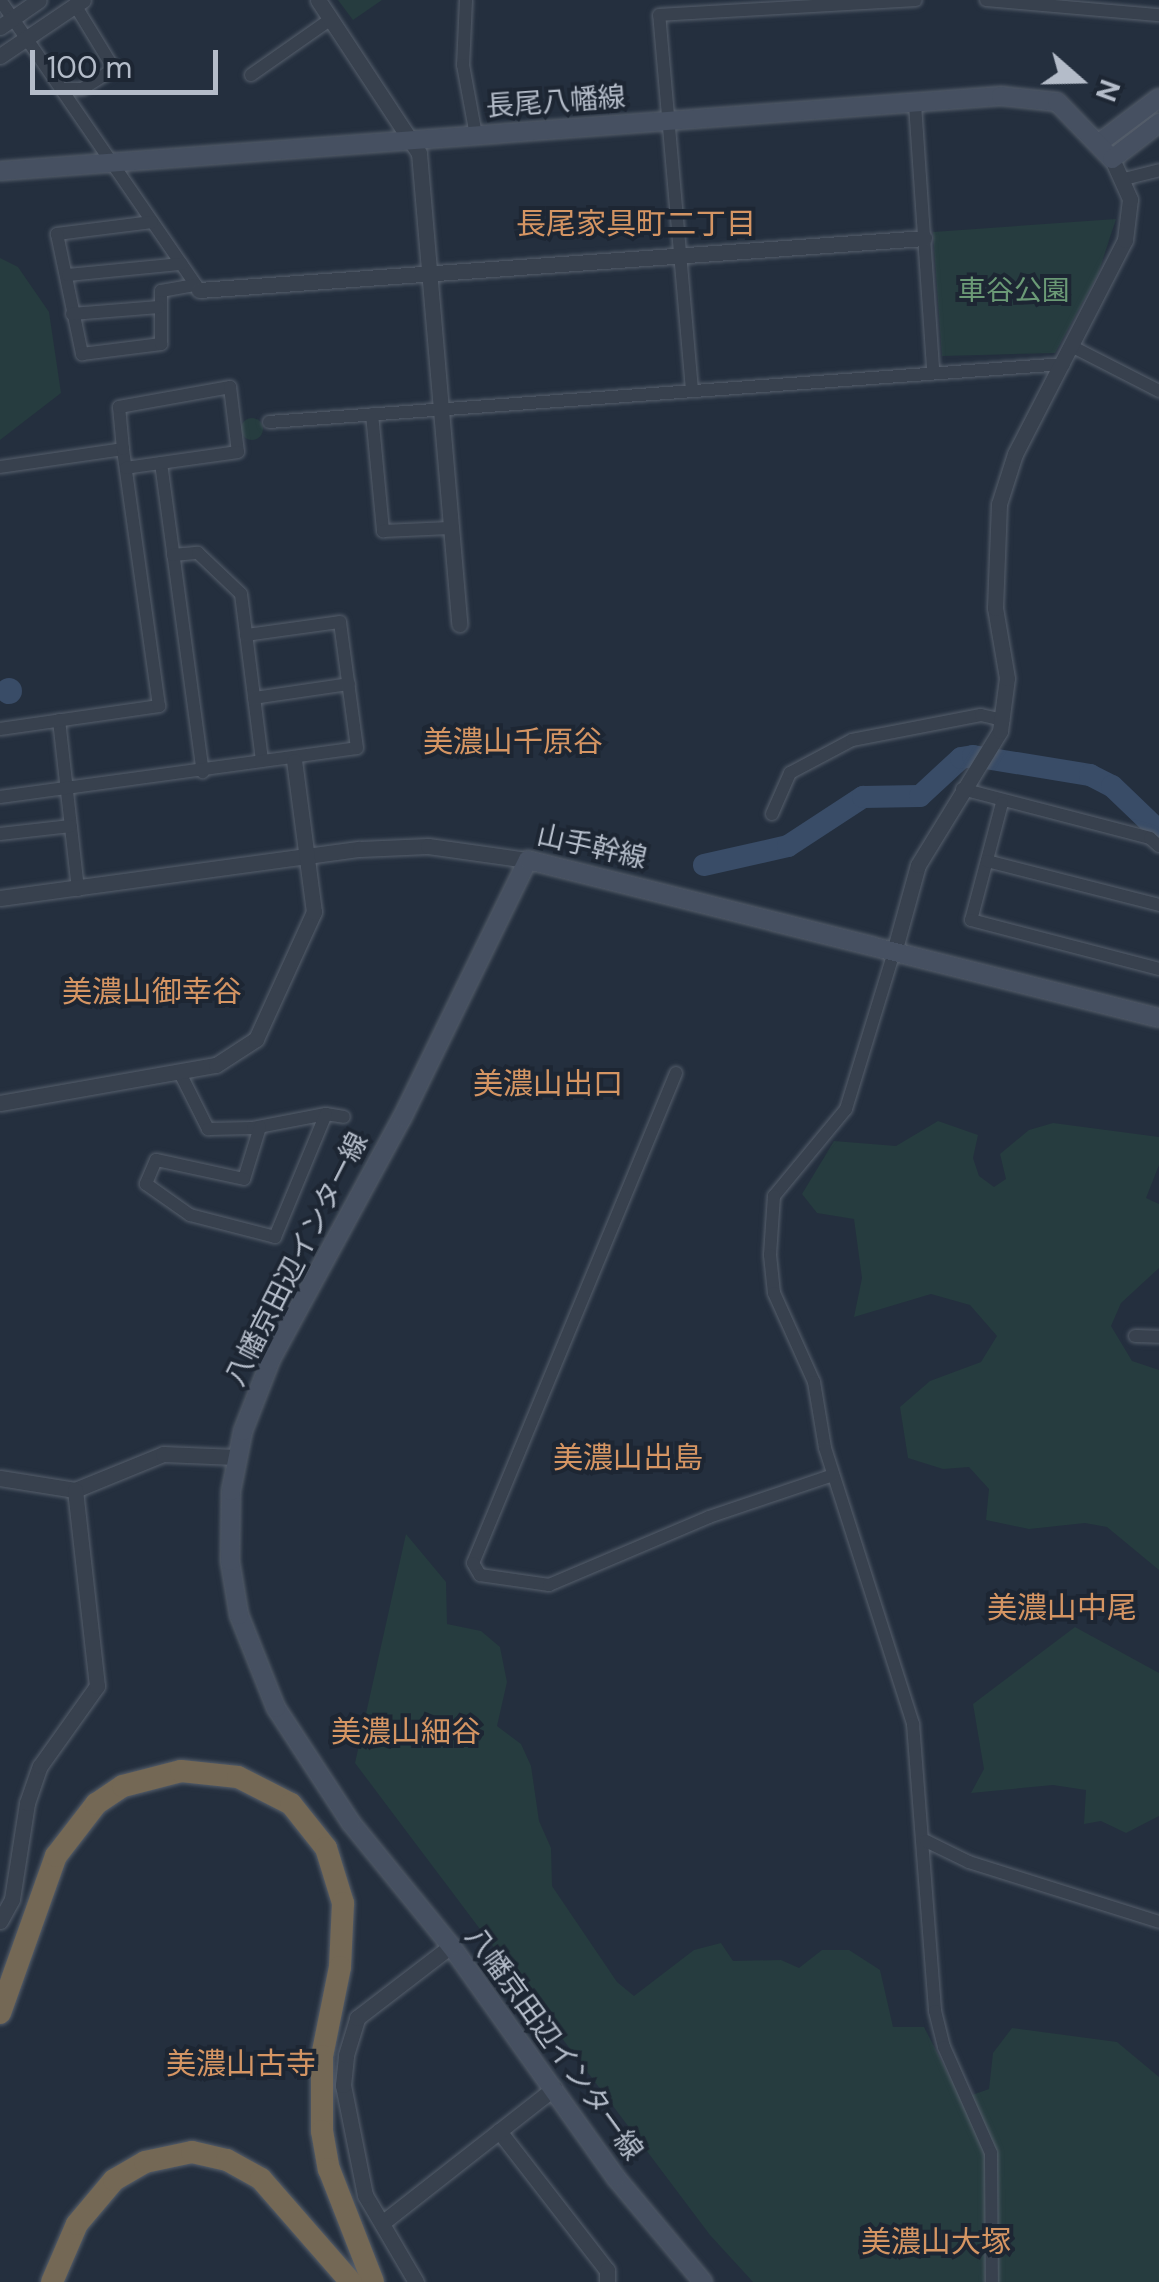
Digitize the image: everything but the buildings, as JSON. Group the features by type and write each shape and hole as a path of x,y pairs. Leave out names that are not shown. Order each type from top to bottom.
{"highway":[{"path":"0,2013 56,1856 96,1804 123,1786 181,1771 238,1777 267,1788 312,1826 337,1872 344,1934 322,2056 322,2131 328,2169 373,2282"},
{"path":"52,2282 77,2224 114,2180 144,2162 192,2152 227,2160 261,2179 350,2282"}],"main road":[{"name":"長尾八幡線","path":"0,171 1031,96 1057,102 1112,158"},
{"path":"1099,142 1159,98"},
{"path":"1112,158 1159,123"},
{"name":"山手幹線","path":"528,860 1159,1018"},
{"name":"八幡京田辺インター線","path":"528,860 411,1101 271,1359 236,1457 228,1526 239,1615 262,1678 290,1734 351,1823 451,1946 616,2178 703,2282"}],"street":[{"path":"0,0 6,22 26,38 197,288"},
{"path":"6,22 39,0"},
{"path":"318,0 413,140 459,624"},
{"path":"466,0 463,65 476,135"},
{"path":"692,390 660,15 916,0"},
{"path":"986,0 1159,14"},
{"path":"0,56 79,3 114,69 82,89 61,90"},
{"path":"251,75 331,19"},
{"path":"915,104 933,371"},
{"path":"992,2282 992,2153 944,2046 936,2011 926,1840 913,1724 833,1475 814,1382 774,1293 774,1196 846,1109 918,865 994,745 1008,678 995,608 999,504 1015,454 1125,240 1130,199 1112,158"},
{"path":"1124,179 1159,170"},
{"path":"83,371 68,275 57,234 152,222"},
{"path":"82,354 161,344 161,291 924,238"},
{"path":"68,275 181,264"},
{"path":"72,314 159,306"},
{"path":"1073,347 1159,392"},
{"path":"269,422 1064,364"},
{"path":"0,728 159,706 123,449 119,407 230,386 238,452 126,468"},
{"path":"372,414 383,530 450,528"},
{"path":"0,467 123,449"},
{"path":"161,463 203,772"},
{"path":"174,555 198,553 240,594 262,762"},
{"path":"0,796 294,761 357,748 340,622 246,634"},
{"path":"254,698 348,684"},
{"path":"772,814 790,773 852,740 981,715 1002,720"},
{"path":"58,720 78,890"},
{"path":"0,1103 25,1094 180,1073 242,1051 272,1015 314,912 294,761"},
{"path":"962,790 1150,838 1159,846"},
{"path":"1002,802 971,920 1159,969"},
{"path":"0,834 71,826"},
{"name":"山手幹線","path":"0,898 78,890 308,854 428,846 528,860"},
{"path":"986,861 1159,905"},
{"path":"180,1073 208,1129 260,1126 326,1114 344,1117"},
{"path":"676,1073 473,1564 480,1575 549,1586 709,1517 833,1475"},
{"path":"260,1126 244,1180 156,1160 146,1184 190,1215 275,1237 326,1114"},
{"path":"1135,1336 1159,1337"},
{"path":"0,1478 74,1490 162,1454 236,1457"},
{"path":"0,1921 10,1906 27,1804 40,1766 98,1686 74,1490"},
{"path":"926,1840 969,1862 1159,1922"},
{"path":"416,2282 365,2195 344,2085 349,2033 370,2006 451,1946"},
{"path":"382,2223 554,2088"},
{"path":"500,2131 607,2270 607,2282"}],"green space":[{"path":"338,0 382,0 353,20"},
{"name":"車谷公園","path":"1116,219 1098,274 1055,353 942,356 933,232"},
{"path":"0,258 18,267 49,312 61,393 0,440"},
{"path":"252,418 260,421 260,437 252,440 244,437 241,429 244,421"},
{"path":"938,1121 978,1135 973,1158 979,1176 994,1187 1006,1179 1000,1154 1029,1130 1053,1123 1159,1137 1159,1165 1146,1198 1159,1204 1159,1268 1121,1303 1111,1326 1132,1361 1159,1370 1159,1570 1107,1527 1085,1523 1029,1529 986,1520 989,1489 969,1467 943,1469 908,1458 900,1407 930,1381 981,1362 997,1336 970,1305 931,1294 854,1317 862,1278 854,1219 817,1213 802,1194 834,1141 896,1146"},
{"path":"406,1534 446,1582 447,1624 481,1631 500,1647 507,1682 497,1726 521,1744 531,1766 539,1821 551,1848 552,1886 617,1982 634,1996 694,1950 721,1943 733,1961 781,1960 799,1968 822,1950 849,1950 880,1970 893,2027 924,2027 961,2099 989,2089 993,2053 1012,2028 1117,2042 1159,2077 1159,2282 753,2282 710,2235 355,1763"},
{"path":"1075,1627 1159,1673 1159,1816 1126,1833 1101,1821 1084,1824 1086,1790 1053,1785 971,1793 984,1769 973,1704"}],"water":[{"path":"9,678 18,682 22,691 18,700 9,704 0,700 -4,691 0,682"}],"waterway":[{"path":"704,865 788,846 863,797 920,796 961,758 973,756 1090,775 1112,786 1159,831"}],"district":[{"name":"長尾家具町二丁目","path":"636,224"},
{"name":"美濃山千原谷","path":"513,742"},
{"name":"美濃山御幸谷","path":"152,992"},
{"name":"美濃山出口","path":"548,1084"},
{"name":"美濃山出島","path":"628,1458"},
{"name":"美濃山中尾","path":"1062,1608"},
{"name":"美濃山細谷","path":"406,1732"},
{"name":"美濃山古寺","path":"241,2064"},
{"name":"美濃山大塚","path":"936,2242"}]}
